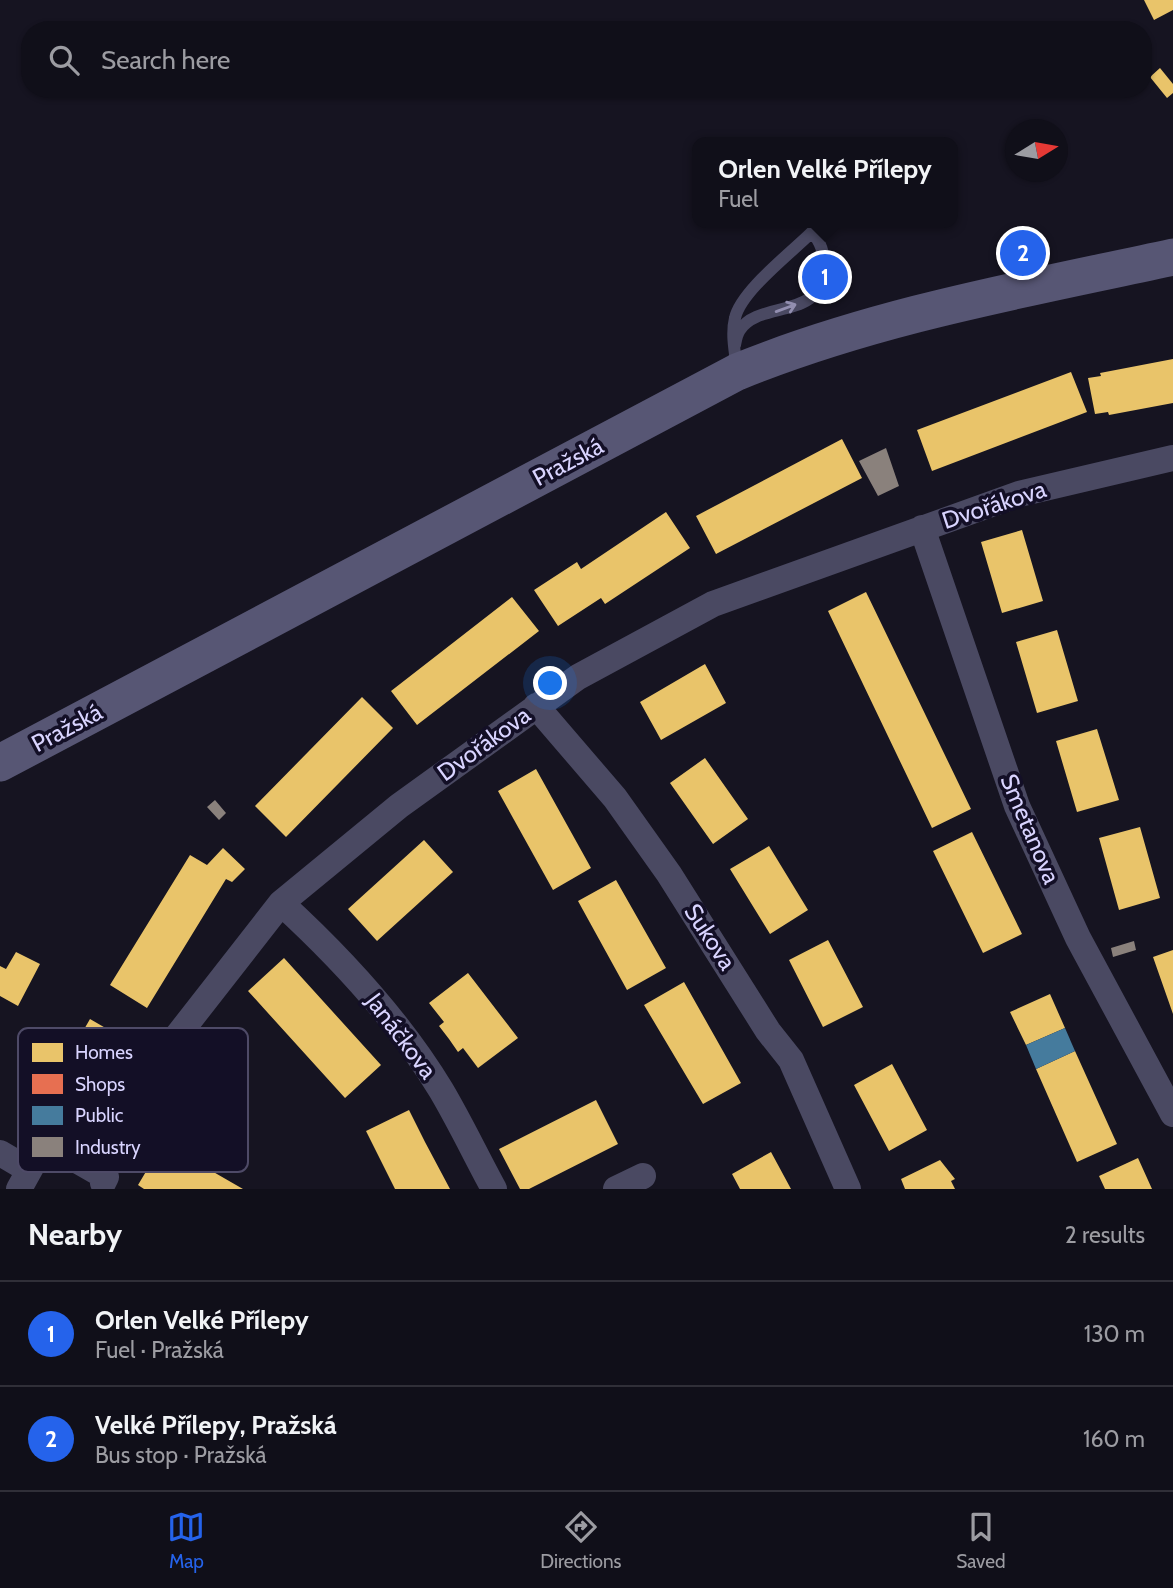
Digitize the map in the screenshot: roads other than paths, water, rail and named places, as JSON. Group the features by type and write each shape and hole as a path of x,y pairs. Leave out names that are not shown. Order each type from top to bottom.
{"main road":[{"name":"Pražská","path":"0,763 736,358 793,349 909,315 1173,257"}],"street":[{"name":"Dvořákova","path":"183,1028 281,903 399,806 578,677 713,604 1018,494 1173,458"},
{"name":"Smetanova","path":"922,528 1017,806 1078,938 1173,1114"},
{"name":"Sukova","path":"536,706 615,798 707,931 768,1031 791,1060 848,1189"},
{"name":"Janáčkova","path":"281,903 324,943 393,1020 441,1090 494,1189"},
{"path":"0,1153 24,1179"},
{"path":"616,1189 643,1176"}],"lane":[{"path":"812,232 820,241 824,255 824,273 818,291 808,300 750,321 740,328 736,358 733,327 741,302 812,232"}],"place":[{"name":"Velké Přílepy, Pražská","path":"1023,253"},
{"name":"Orlen Velké Přílepy","path":"825,277"}]}
